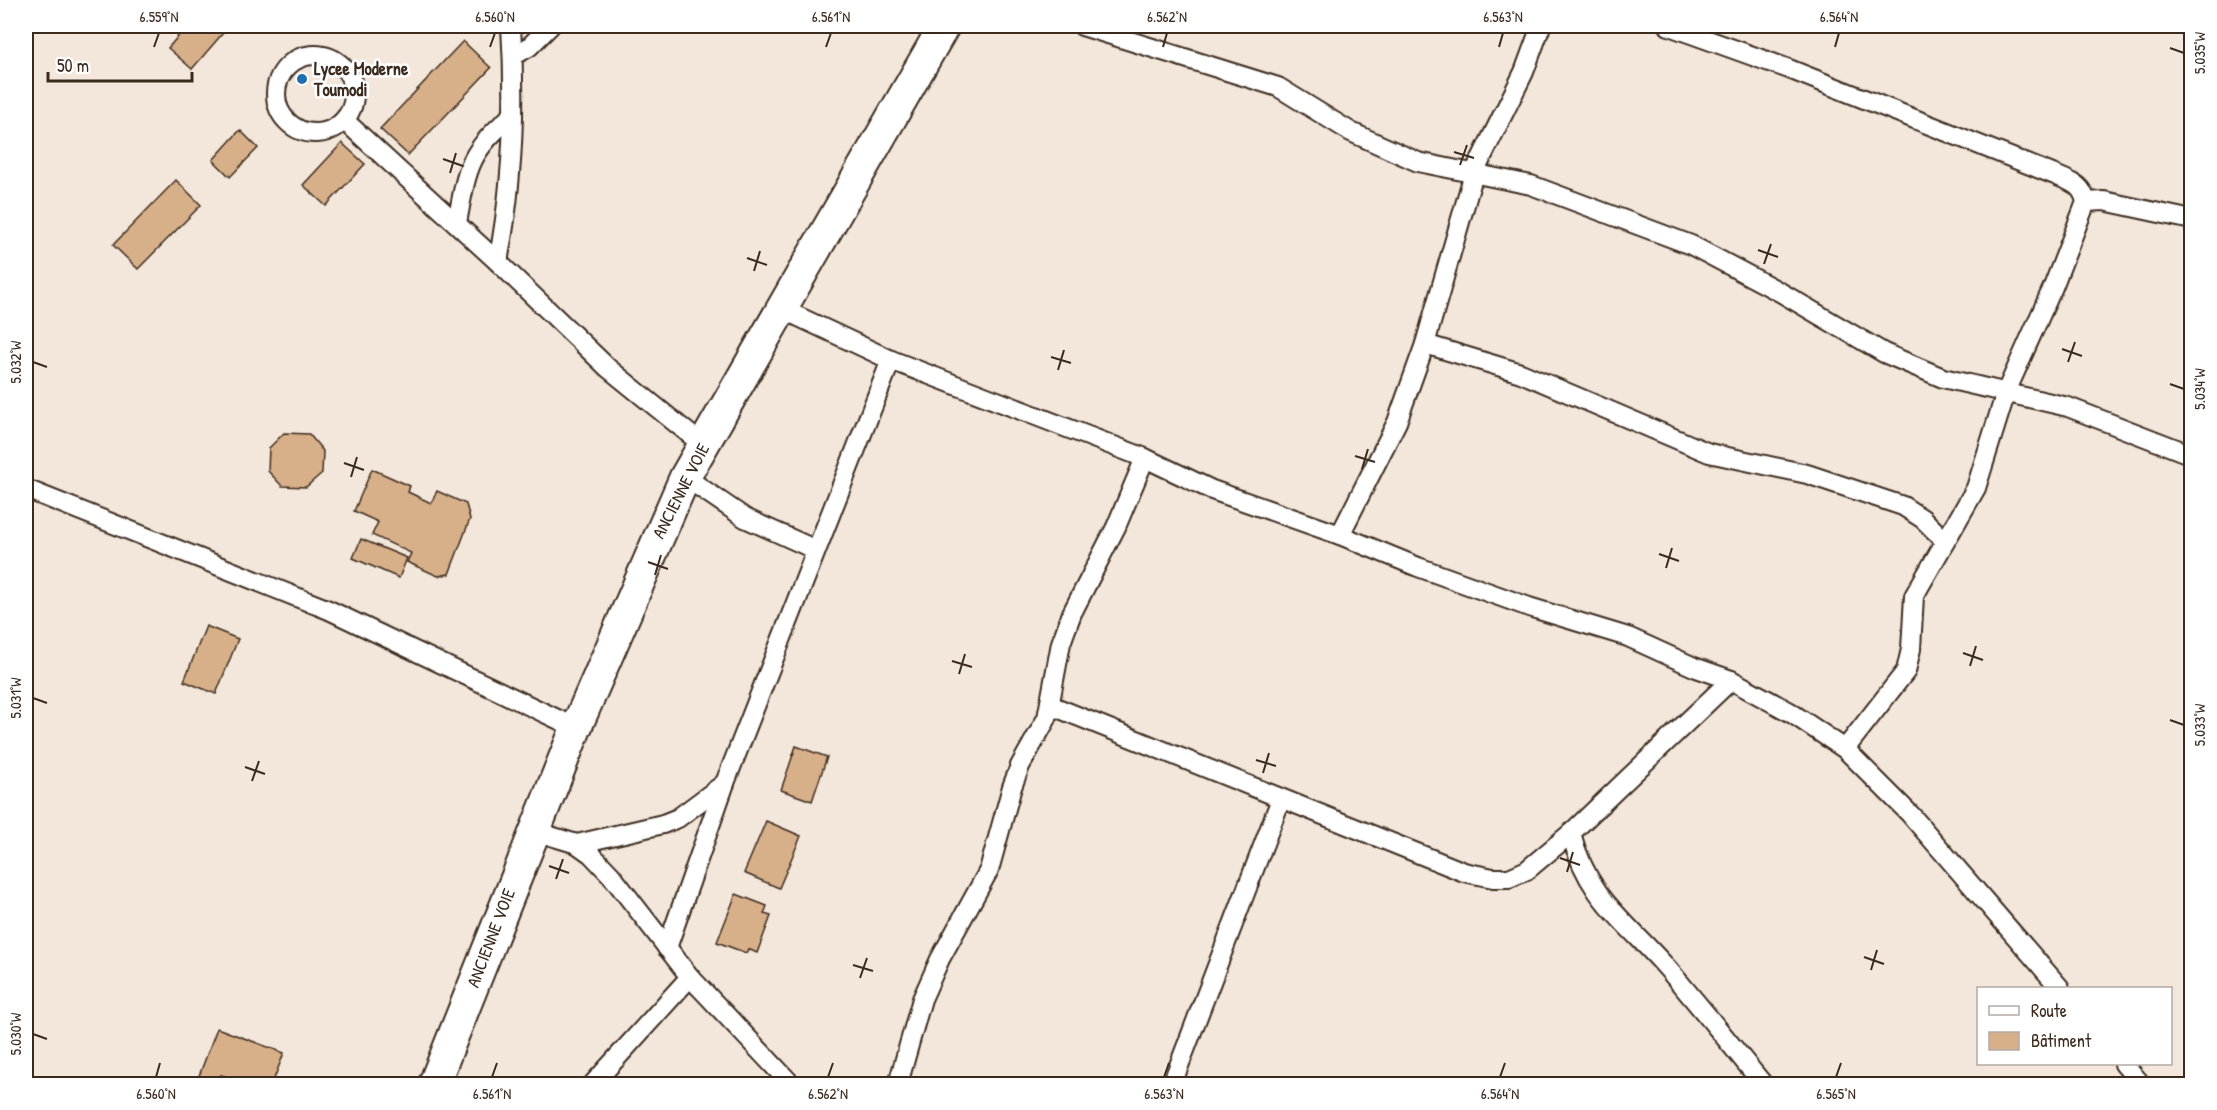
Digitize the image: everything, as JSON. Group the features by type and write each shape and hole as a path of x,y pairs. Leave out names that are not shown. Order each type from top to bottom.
{"main road":[{"name":"ANCIENNE VOIE","path":"434,1084 576,728 685,477 944,26"}],"street":[{"path":"498,262 507,213 513,115 511,26"},
{"path":"513,56 529,47 550,26"},
{"path":"1082,26 1278,87 1351,132 1418,162 1531,185 1691,245 1780,292 1884,353 1953,381 2068,407 2192,455"},
{"path":"1340,535 1397,422 1425,344 1474,173 1524,72 1541,26"},
{"path":"1669,26 1789,69 2076,184 2084,192 2086,202 2053,287 2006,392 1976,488 1914,596 1911,649 1906,671 1845,749"},
{"path":"317,54 333,59 346,70 353,87 352,104 344,120 330,130 313,133 296,129 283,117 276,101 277,83 285,68 299,58 317,54"},
{"path":"457,223 472,157 488,135 513,115"},
{"path":"344,120 457,223 608,368 703,445"},
{"path":"2086,202 2110,202 2192,220"},
{"path":"782,309 891,360 1145,458 1212,490 1340,535 1518,603 1628,637 1694,667 1731,680 1790,712 1845,749 1910,814 2059,987"},
{"path":"1425,344 1521,373 1709,453 1807,474 1911,509 1945,542"},
{"path":"667,948 725,783 891,360"},
{"path":"898,1084 922,999 940,959 988,870 1020,766 1047,718 1059,653 1072,614 1116,527 1145,458"},
{"path":"685,477 745,518 816,550"},
{"path":"26,489 329,610 576,728"},
{"path":"1050,705 1464,872 1493,878 1509,878 1527,870 1571,833 1731,680"},
{"path":"577,844 663,824 678,818 725,783"},
{"path":"1172,1084 1281,799"},
{"path":"534,831 577,844 611,875 690,976 791,1084"},
{"path":"1571,833 1584,873 1598,893 1702,1009 1763,1084"},
{"path":"593,1084 690,976"},
{"path":"2125,1065 2141,1084"}],"building":[{"path":"187,26 229,26 192,69 168,48"},
{"path":"463,41 491,68 408,155 380,129"},
{"path":"240,130 258,148 230,177 213,160"},
{"path":"342,143 365,164 326,206 303,185"},
{"path":"176,180 201,205 138,269 113,245"},
{"path":"284,433 309,434 323,451 322,473 306,487 282,486 268,471 269,448"},
{"path":"372,469 410,486 408,492 431,503 437,491 466,504 470,519 449,574 438,576 407,562 411,553 372,535 378,522 354,511"},
{"path":"361,539 407,558 399,578 353,558"},
{"path":"206,626 238,639 216,694 184,681"},
{"path":"796,746 827,757 812,801 781,790"},
{"path":"766,821 801,836 779,888 744,873"},
{"path":"736,894 767,906 764,914 771,916 757,953 748,949 746,953 717,942"},
{"path":"217,1028 284,1053 272,1084 247,1084 221,1075 217,1084 196,1084"}],"place":[{"name":"Lycee Moderne Toumodi","path":"302,79"}]}
